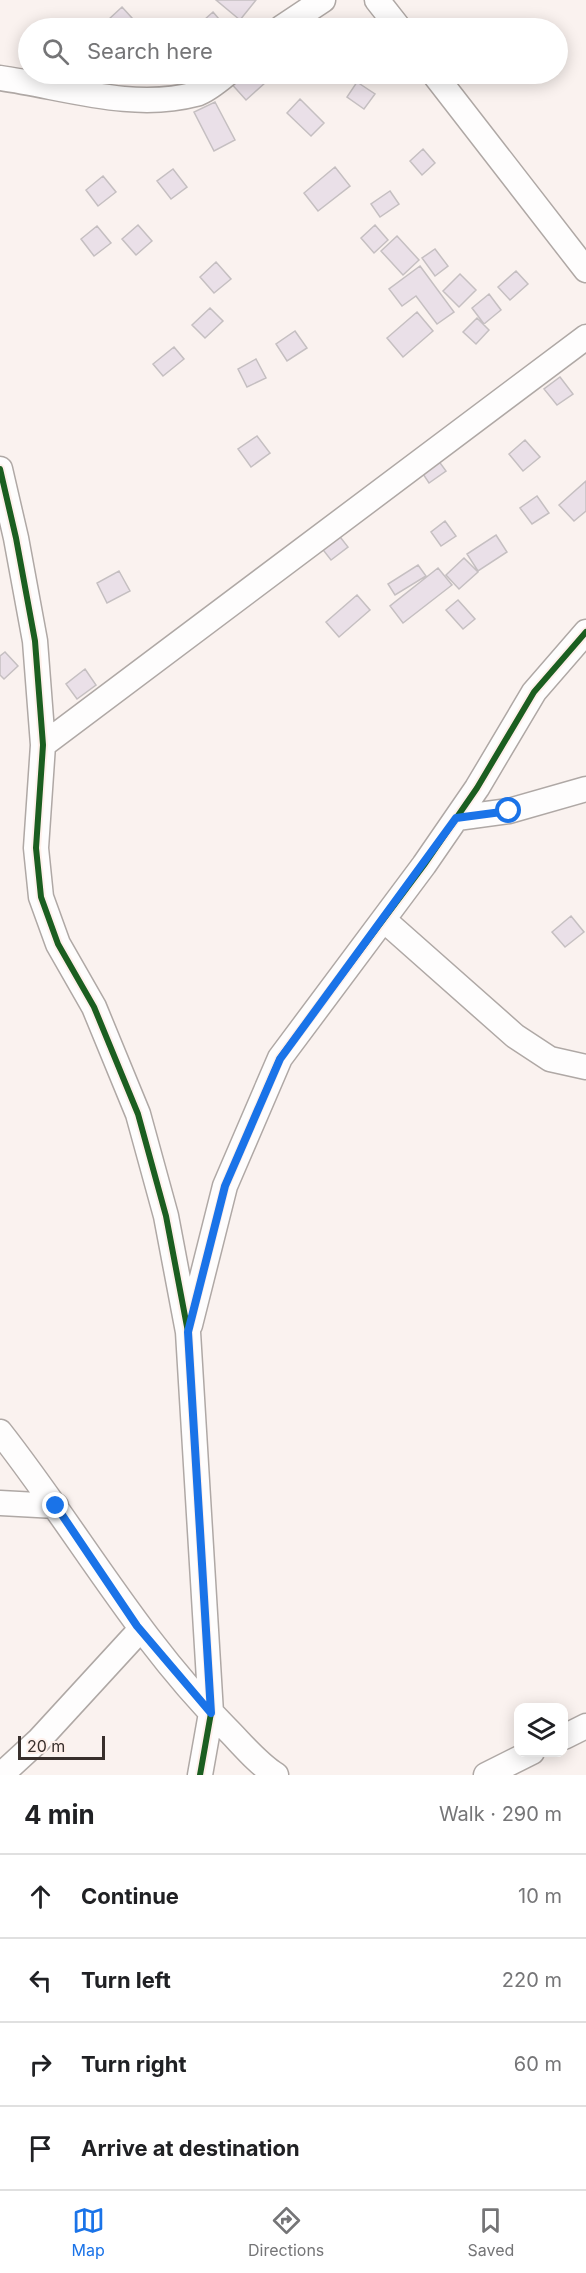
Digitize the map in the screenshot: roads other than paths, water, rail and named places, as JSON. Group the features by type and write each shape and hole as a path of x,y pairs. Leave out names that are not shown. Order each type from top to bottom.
{"street":[{"path":"296,18 323,0"},
{"path":"377,0 391,18"},
{"path":"0,78 18,81"},
{"path":"42,84 110,100 163,99 199,94 213,84"},
{"path":"442,84 586,270"},
{"path":"43,745 586,338"},
{"path":"0,469 16,538 34,641 43,745 36,848 41,897 58,944 94,1007 138,1114 166,1216 188,1332 211,1713 201,1775"},
{"path":"188,1332 225,1186 280,1059 384,920 456,818 534,692 586,632"},
{"path":"456,818 509,811 586,789"},
{"path":"384,920 515,1036 550,1059 586,1067"},
{"path":"0,1432 56,1506 140,1630 211,1713 276,1775"},
{"path":"0,1503 56,1506"},
{"path":"1,1775 39,1740 140,1630"},
{"path":"568,1735 586,1726"},
{"path":"486,1775 522,1757"}]}
